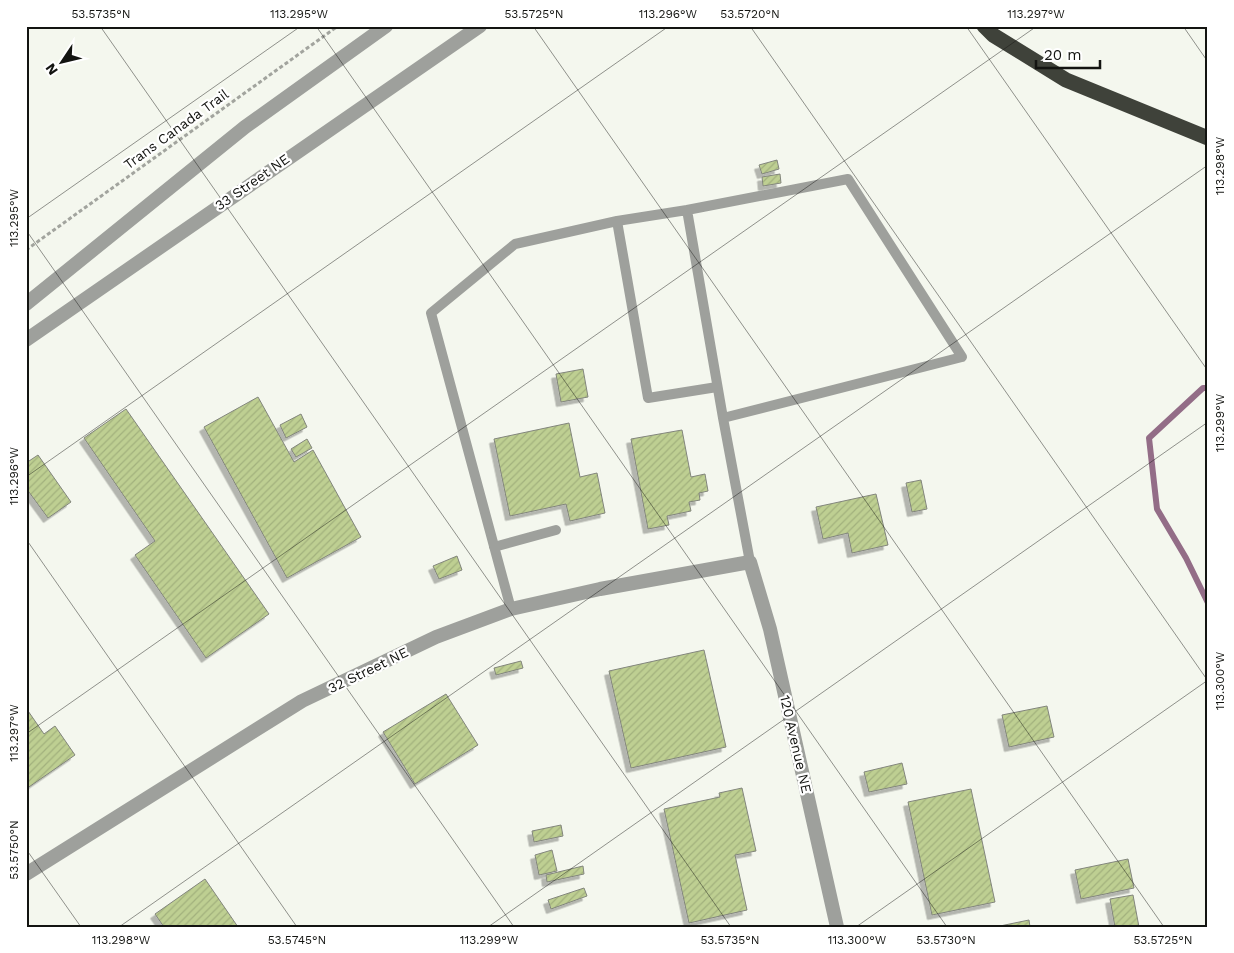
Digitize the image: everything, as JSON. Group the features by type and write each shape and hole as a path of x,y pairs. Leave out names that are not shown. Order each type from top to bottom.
{"highway":[{"path":"984,26 992,35 1066,80 1208,138"}],"street":[{"path":"26,304 245,127 386,26"},
{"name":"33 Street NE","path":"26,340 480,26"},
{"name":"32 Street NE","path":"26,874 302,702 436,637 511,609 600,589 750,562"},
{"name":"120 Avenue NE","path":"750,562 770,629 837,927"}],"lane":[{"path":"511,609 430,313 515,244 617,221 848,180 962,358 723,418"},
{"path":"687,210 750,562"},
{"path":"617,221 648,398 717,386"},
{"path":"494,547 556,530"}],"path":[{"name":"Trans Canada Trail","path":"26,250 338,26"}],"building":[{"path":"777,160 779,169 762,174 759,165"},
{"path":"780,174 781,183 763,186 762,177"},
{"path":"583,369 588,397 561,402 556,374"},
{"path":"258,397 294,462 313,450 361,537 287,578 204,427"},
{"path":"126,409 269,614 206,658 135,555 155,541 84,438"},
{"path":"301,414 307,427 286,438 280,425"},
{"path":"569,423 580,477 597,473 605,513 570,521 566,504 510,516 494,439"},
{"path":"682,430 691,477 705,474 708,491 699,493 700,500 689,502 691,511 667,516 669,525 648,529 631,439"},
{"path":"307,439 312,448 296,457 291,449"},
{"path":"38,455 71,502 48,518 26,488 26,463"},
{"path":"921,480 927,509 912,512 906,483"},
{"path":"876,494 888,545 852,553 848,533 823,539 816,507"},
{"path":"457,556 462,570 439,579 433,566"},
{"path":"704,650 726,747 631,768 609,671"},
{"path":"521,661 523,668 496,675 494,668"},
{"path":"446,694 478,745 415,784 383,732"},
{"path":"1047,706 1054,737 1009,747 1002,715"},
{"path":"26,708 44,734 55,726 75,755 26,789"},
{"path":"902,763 907,784 869,792 864,772"},
{"path":"742,788 756,851 735,855 747,910 689,923 664,809 720,797 719,793"},
{"path":"971,789 995,902 932,915 908,802"},
{"path":"561,825 563,836 534,842 532,831"},
{"path":"552,850 557,871 539,875 535,855"},
{"path":"1128,859 1134,888 1081,899 1075,870"},
{"path":"583,866 584,874 547,882 546,875"},
{"path":"205,879 238,927 164,927 155,914"},
{"path":"584,888 587,896 551,909 548,900"},
{"path":"1133,895 1139,927 1115,927 1110,899"},
{"path":"1029,920 1030,927 1000,927 1000,926"}],"waterway":[{"path":"1208,388 1203,388 1149,438 1157,509 1186,558 1208,603"}]}
